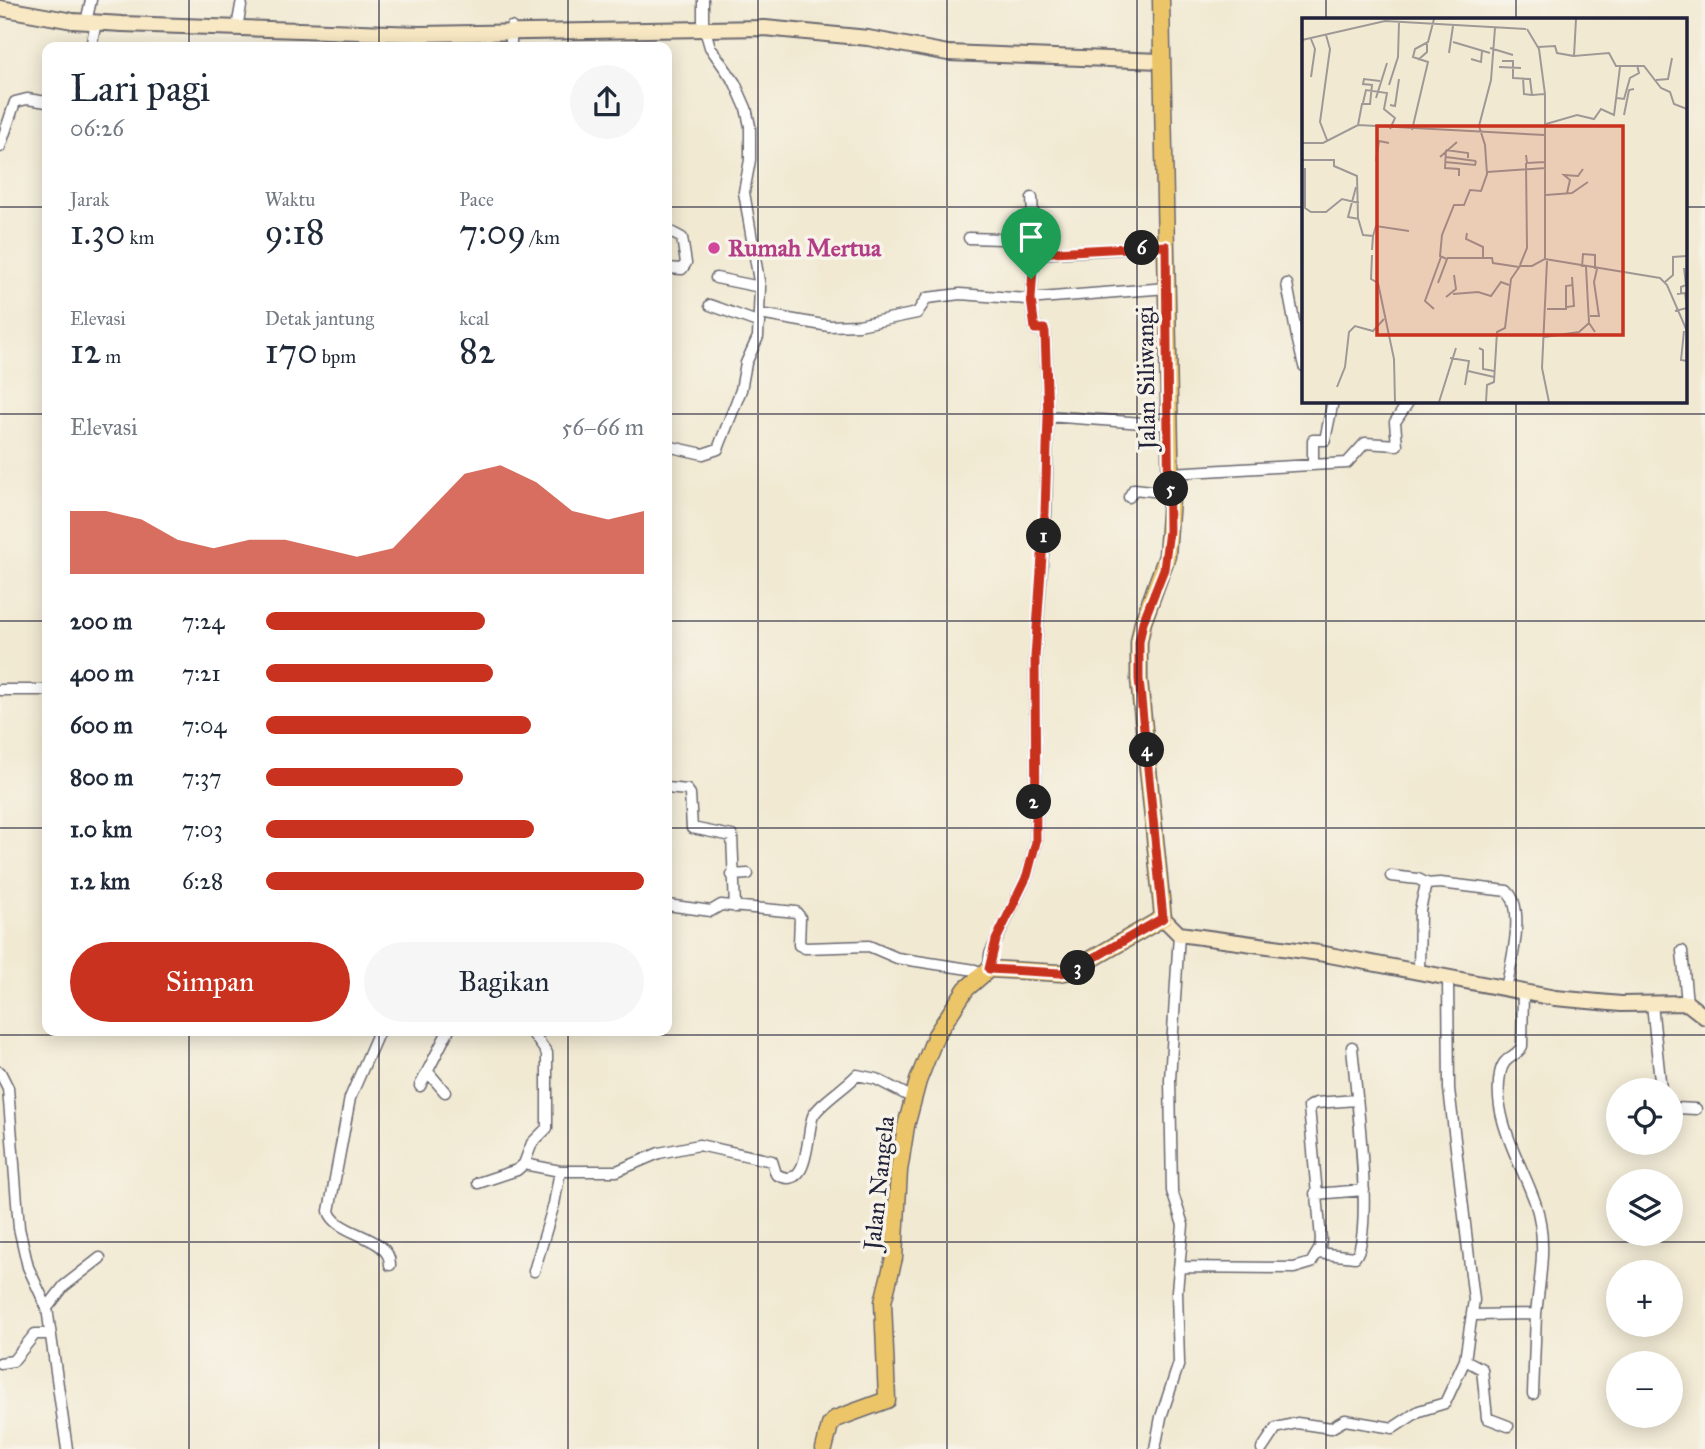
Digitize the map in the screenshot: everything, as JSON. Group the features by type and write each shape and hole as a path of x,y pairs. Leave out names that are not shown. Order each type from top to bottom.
{"main road":[{"name":"Jalan Siliwangi","path":"1161,0 1171,493 1167,556 1143,622 1139,642 1139,679 1163,918"},
{"path":"985,971 1071,971 1163,918"},
{"name":"Jalan Nangela","path":"824,1449 830,1425 835,1419 887,1400 883,1302 894,1258 901,1149 913,1098 936,1035 967,989 985,971"}],"street":[{"path":"4,0 90,15 301,26"},
{"path":"238,22 242,0"},
{"path":"672,447 707,454 714,453 722,445 760,318 761,287 744,192 751,142 747,108 722,62 710,47 703,26 703,0"},
{"path":"0,8 511,36 703,26 868,38 948,53 1162,59"},
{"path":"90,15 91,42"},
{"path":"0,147 15,102 27,99 42,102"},
{"path":"672,906 711,911 719,905 796,912 800,917 799,944 805,948 869,946 887,956 985,971 993,947 1027,876 1036,842 1035,657 1045,513 1048,416 1045,332 1044,329 1035,329 1031,299 1034,253 1032,198"},
{"path":"672,233 682,238 685,268 672,268"},
{"path":"969,237 1033,240"},
{"path":"1034,253 1166,246"},
{"path":"716,278 761,287"},
{"path":"1287,285 1301,335"},
{"path":"710,304 760,318 822,325 859,325 917,313 928,298 960,294 1031,299 1167,288"},
{"path":"1313,464 1313,440 1325,440 1333,402"},
{"path":"1171,473 1347,463 1365,443 1397,445 1395,422 1408,402"},
{"path":"1048,416 1170,425"},
{"path":"1129,496 1134,489 1171,493"},
{"path":"0,690 42,690"},
{"path":"672,788 687,790 690,794 692,828 732,836 735,907"},
{"path":"732,875 748,874"},
{"path":"1391,876 1418,878 1428,884 1507,891 1517,905 1517,922 1506,988"},
{"path":"1419,972 1422,890 1428,884"},
{"path":"1163,918 1179,934 1319,953 1555,998 1652,1004 1686,1003 1705,1017"},
{"path":"1155,1449 1161,1417 1179,1363 1182,1225 1172,1191 1170,1080 1179,934"},
{"path":"1682,951 1686,1003"},
{"path":"1262,1449 1276,1428 1297,1423 1331,1428 1345,1420 1387,1429 1397,1427 1419,1411 1445,1403 1465,1360 1474,1315 1472,1270 1448,1089 1448,976"},
{"path":"1523,991 1522,1046 1503,1063 1499,1076 1508,1139 1536,1203 1543,1239 1544,1258 1536,1314 1534,1394"},
{"path":"1652,1004 1660,1078"},
{"path":"377,1036 350,1098 329,1211 336,1222 383,1249 390,1258 390,1265"},
{"path":"420,1086 446,1036"},
{"path":"478,1183 509,1174 524,1164 532,1143 547,1128 547,1054 534,1036"},
{"path":"1318,1253 1355,1257 1360,1252 1364,1190 1352,1047"},
{"path":"0,1072 8,1088 19,1228 28,1267 47,1308 66,1449"},
{"path":"428,1072 445,1092"},
{"path":"524,1164 560,1171 617,1171 659,1153 699,1145 772,1161 776,1174 785,1177 797,1174 804,1164 814,1113 857,1075 876,1079 913,1098"},
{"path":"1179,1267 1301,1268 1311,1263 1318,1253 1321,1239 1309,1107 1315,1103 1356,1100"},
{"path":"1683,1108 1696,1109"},
{"path":"534,1271 554,1204 560,1171"},
{"path":"1315,1194 1364,1190"},
{"path":"47,1308 64,1286 100,1258"},
{"path":"1474,1315 1536,1314"},
{"path":"0,1363 13,1361 35,1334 49,1334"},
{"path":"1465,1360 1482,1369 1487,1418 1508,1426"}],"place":[{"name":"Rumah Mertua","path":"714,248"}],"route":[{"path":"1166,246 1171,493 1169,531 1164,569 1143,622 1139,642 1139,679 1163,918 1087,963 1060,973 989,969 990,954 1027,876 1036,842 1035,657 1045,513 1048,416 1045,332 1044,329 1035,329 1031,279 1034,253 1166,246"}]}
